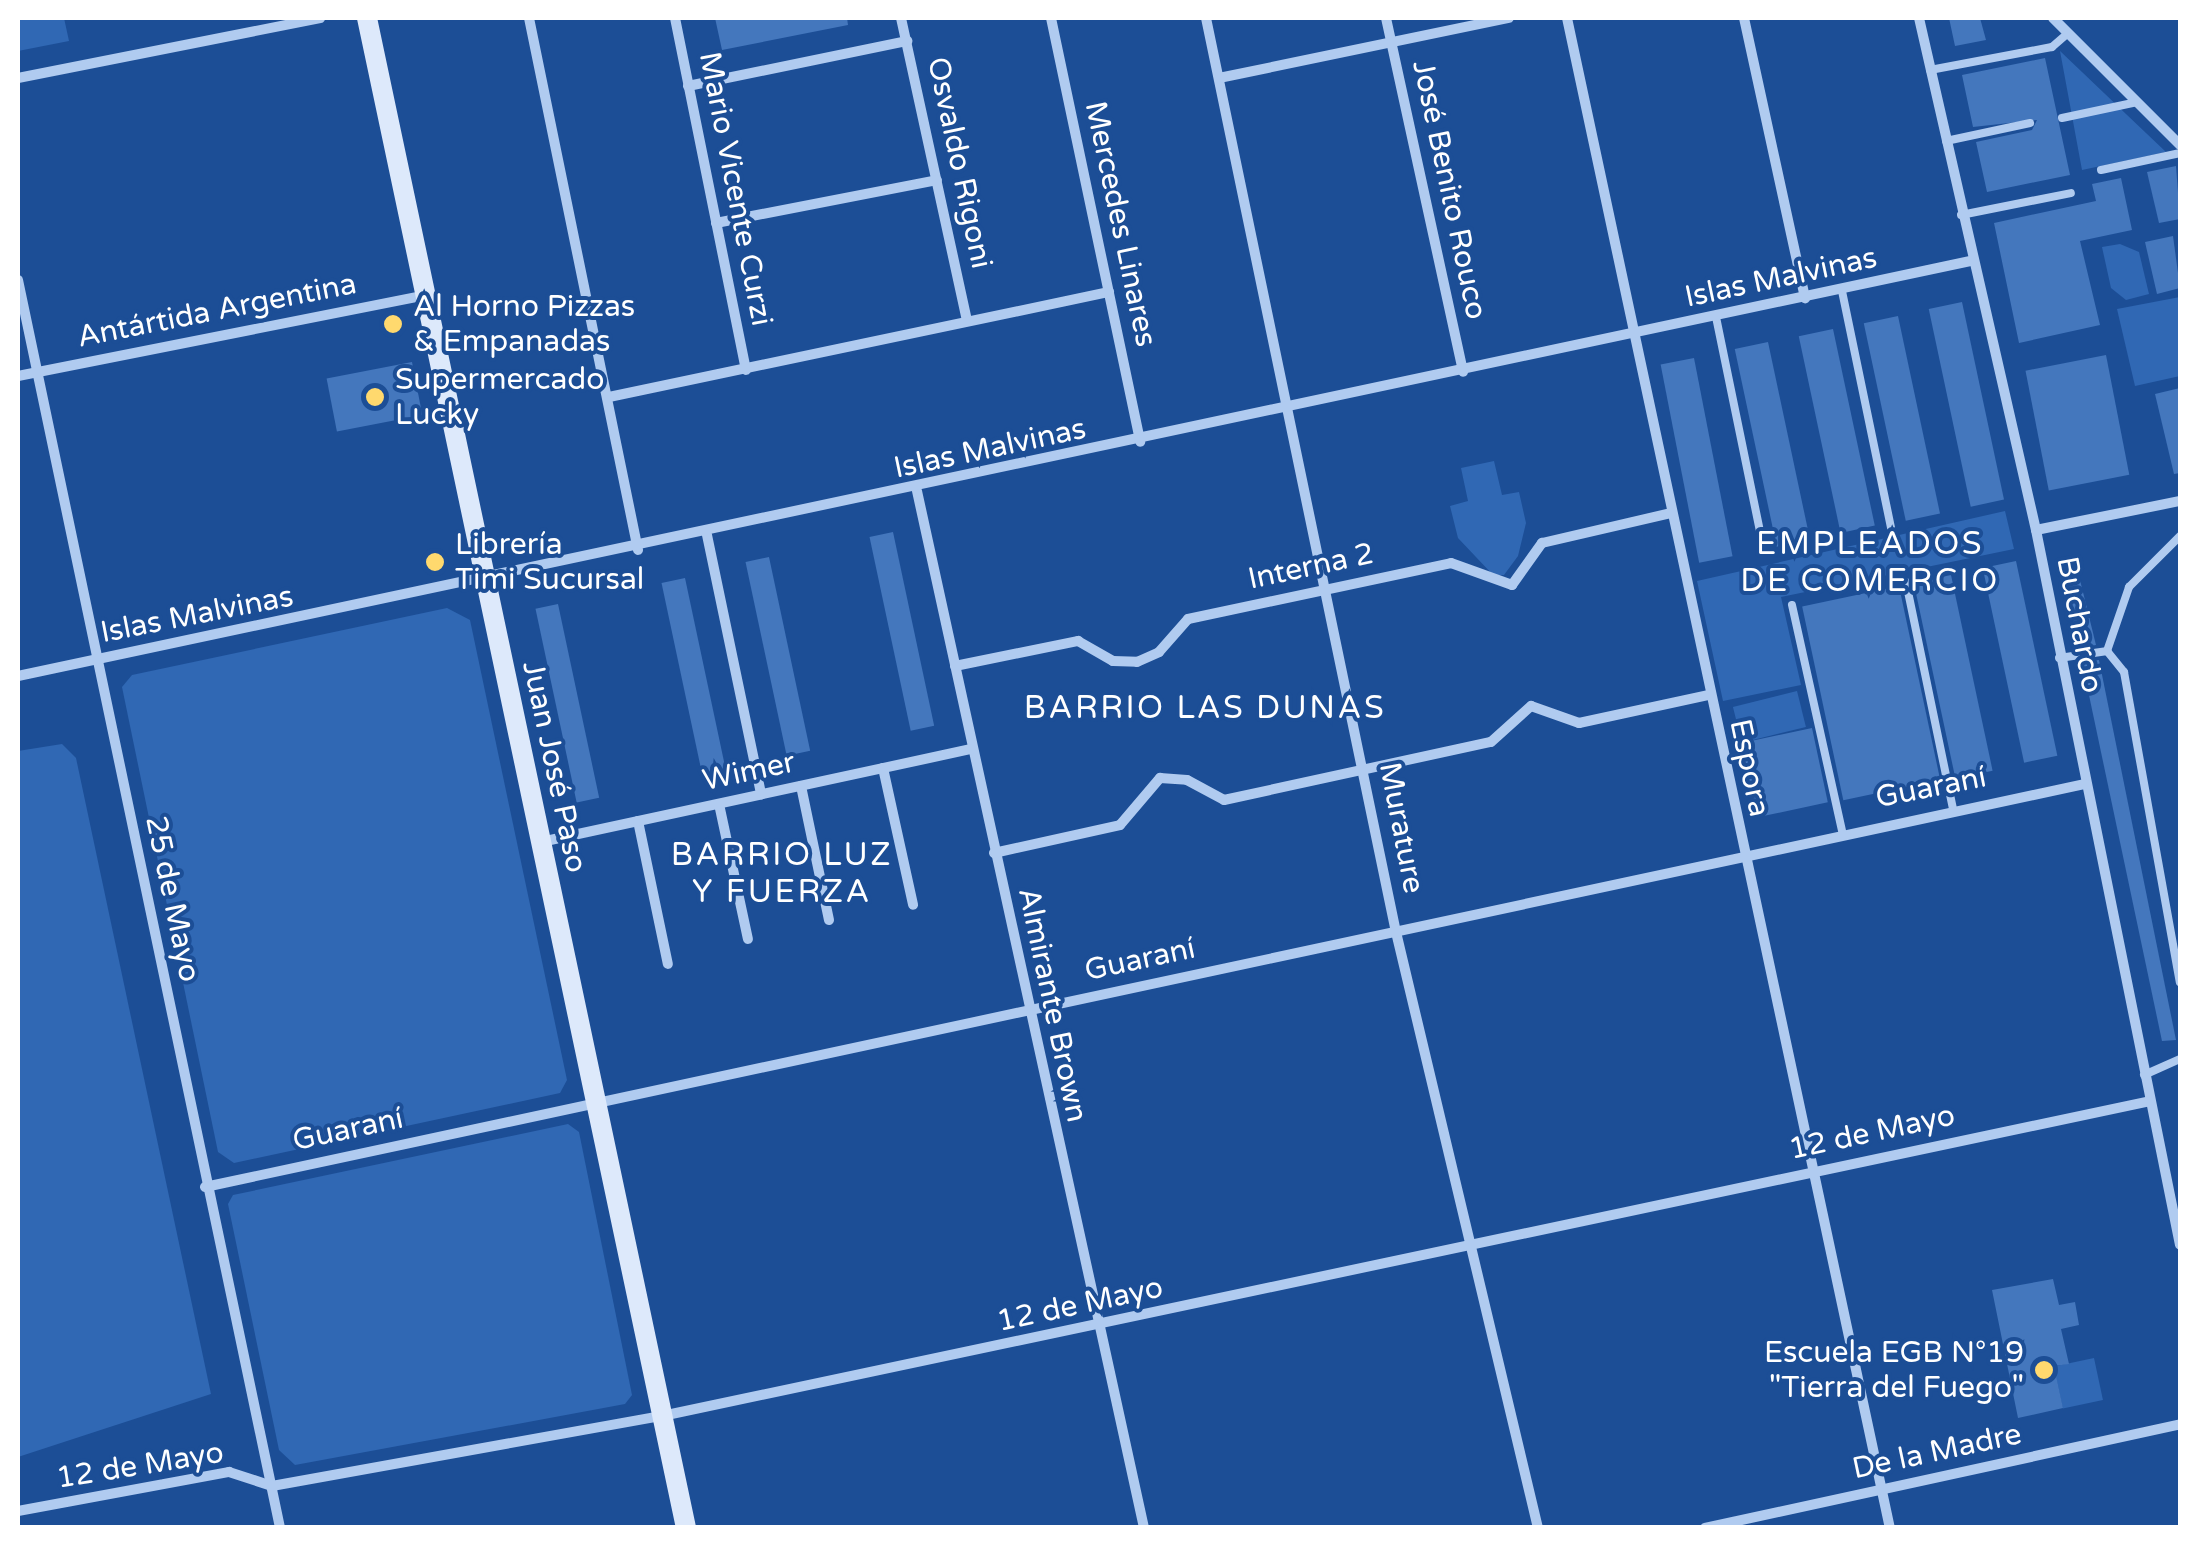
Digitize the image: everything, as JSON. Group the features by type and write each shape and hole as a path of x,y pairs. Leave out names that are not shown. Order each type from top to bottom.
{"main road":[{"name":"Juan José Paso","path":"367,18 538,843 686,1528"}],"street":[{"path":"18,78 320,18"},
{"path":"529,18 638,550"},
{"name":"Mario Vicente Curzi","path":"675,18 746,370"},
{"name":"Osvaldo Rigoni","path":"902,18 967,320"},
{"name":"Mercedes Linares","path":"1051,18 1140,442"},
{"name":"Murature","path":"1206,18 1396,932 1474,1246 1538,1528"},
{"name":"José Benito Rouco","path":"1386,18 1463,372"},
{"path":"1220,78 1509,18"},
{"name":"Espora","path":"1566,18 1631,337 1890,1528"},
{"path":"1744,18 1805,298"},
{"name":"Buchardo","path":"1920,18 1970,262 2036,530 2180,1245"},
{"path":"2053,18 2180,145"},
{"path":"688,86 907,42"},
{"path":"716,224 936,180"},
{"name":"Islas Malvinas","path":"18,676 917,491 1970,262"},
{"name":"25 de Mayo","path":"18,280 205,1187 280,1528"},
{"path":"609,397 1109,292"},
{"name":"Antártida Argentina","path":"18,376 427,294"},
{"name":"Almirante Brown","path":"917,491 1026,1010 1144,1528"},
{"path":"2036,530 2180,500"},
{"name":"Interna 2","path":"955,666 1078,641 1112,661 1136,662 1159,652 1188,619 1459,562 1512,585 1542,543 1671,512"},
{"path":"707,535 761,794"},
{"path":"994,852 1120,825 1160,778 1186,780 1224,800 1491,742 1531,706 1579,724 1709,696"},
{"name":"Wimer","path":"538,843 970,749"},
{"path":"882,768 913,905"},
{"name":"Guaraní","path":"205,1187 1396,932 1842,831 2085,784"},
{"path":"801,786 829,920"},
{"path":"719,804 748,940"},
{"path":"638,821 668,964"},
{"name":"12 de Mayo","path":"18,1511 229,1472 272,1486 662,1416 1097,1327 1813,1170 2150,1101"},
{"name":"De la Madre","path":"1705,1528 2180,1424"}],"lane":[{"path":"1930,70 2052,47 2068,33"},
{"path":"2062,118 2137,102"},
{"path":"1946,141 2030,122"},
{"path":"2100,170 2180,153"},
{"path":"1961,216 2071,193"},
{"path":"1842,291 1891,528"},
{"path":"1716,317 1764,550"},
{"path":"2107,651 2130,587 2180,536"},
{"path":"1906,582 1954,809"},
{"path":"1792,606 1842,831"},
{"path":"2059,658 2107,651"},
{"path":"2107,651 2124,672 2180,982"},
{"path":"2144,1075 2180,1060"}],"shaded area":[{"path":"18,18 64,18 69,41 18,51"},
{"path":"2060,51 2126,114 2166,152 2082,170"},
{"path":"2120,244 2139,252 2149,294 2126,300 2111,288 2102,247"},
{"path":"2180,297 2180,376 2135,386 2117,309"},
{"path":"1494,461 1502,495 1519,492 1526,523 1518,556 1504,575 1493,575 1458,538 1450,506 1468,501 1461,468"},
{"path":"2005,511 2014,549 1781,597 1801,685 1723,701 1697,581"},
{"path":"447,608 470,620 567,1080 560,1093 234,1163 218,1152 122,687 132,675"},
{"path":"1797,691 1806,727 1742,743 1733,707"},
{"path":"62,744 76,758 211,1394 18,1457 18,751"},
{"path":"568,1124 579,1132 632,1395 625,1404 295,1465 279,1450 228,1204 233,1195"},
{"path":"2094,1358 2103,1400 2063,1409 2054,1367"}],"building":[{"path":"715,18 847,18 848,25 722,50"},
{"path":"1949,18 1980,18 1986,40 1955,46"},
{"path":"2045,58 2070,175 1987,192 1976,142 2032,130 2037,120 1973,127 1962,75"},
{"path":"2176,166 2180,219 2159,223 2147,172"},
{"path":"2121,178 2132,230 2080,241 2100,325 2019,343 1994,223 2096,201 2092,184"},
{"path":"2173,236 2180,288 2157,294 2145,242"},
{"path":"1962,302 2004,500 1971,507 1929,309"},
{"path":"1898,316 1940,514 1906,521 1864,323"},
{"path":"1833,329 1875,526 1841,533 1799,336"},
{"path":"1768,342 1810,540 1777,547 1735,349"},
{"path":"2106,355 2129,475 2049,490 2026,371"},
{"path":"1694,358 1733,556 1699,563 1661,364"},
{"name":"Supermercado Lucky","path":"412,362 422,415 337,432 327,379"},
{"path":"2180,388 2180,473 2174,474 2155,394"},
{"path":"893,532 934,726 911,731 870,537"},
{"path":"769,557 810,751 787,756 746,562"},
{"path":"2016,561 2057,756 2024,763 1983,568"},
{"path":"2078,572 2096,645 2079,648 2063,574"},
{"path":"1951,575 1993,771 1955,779 1914,583"},
{"path":"685,578 726,771 702,776 662,583"},
{"path":"1899,586 1940,780 1843,800 1802,607"},
{"path":"558,604 599,798 577,802 536,609"},
{"path":"2099,660 2176,1040 2162,1041 2082,662"},
{"path":"1812,728 1828,802 1757,817 1742,743"},
{"path":"2053,1279 2059,1305 2075,1302 2079,1325 2061,1329 2069,1364 2054,1366 2063,1408 2018,1418 1992,1290"}],"place":[{"name":"Al Horno Pizzas & Empanadas","path":"393,324"},
{"name":"Supermercado Lucky","path":"375,397"},
{"name":"Librería Timi Sucursal","path":"435,562"},
{"name":"Escuela EGB N°19 \"Tierra del Fuego\"","path":"2044,1370"}],"district":[{"name":"EMPLEADOS DE COMERCIO","path":"1870,564"},
{"name":"BARRIO LAS DUNAS","path":"1205,708"},
{"name":"BARRIO LUZ Y FUERZA","path":"782,874"}]}
